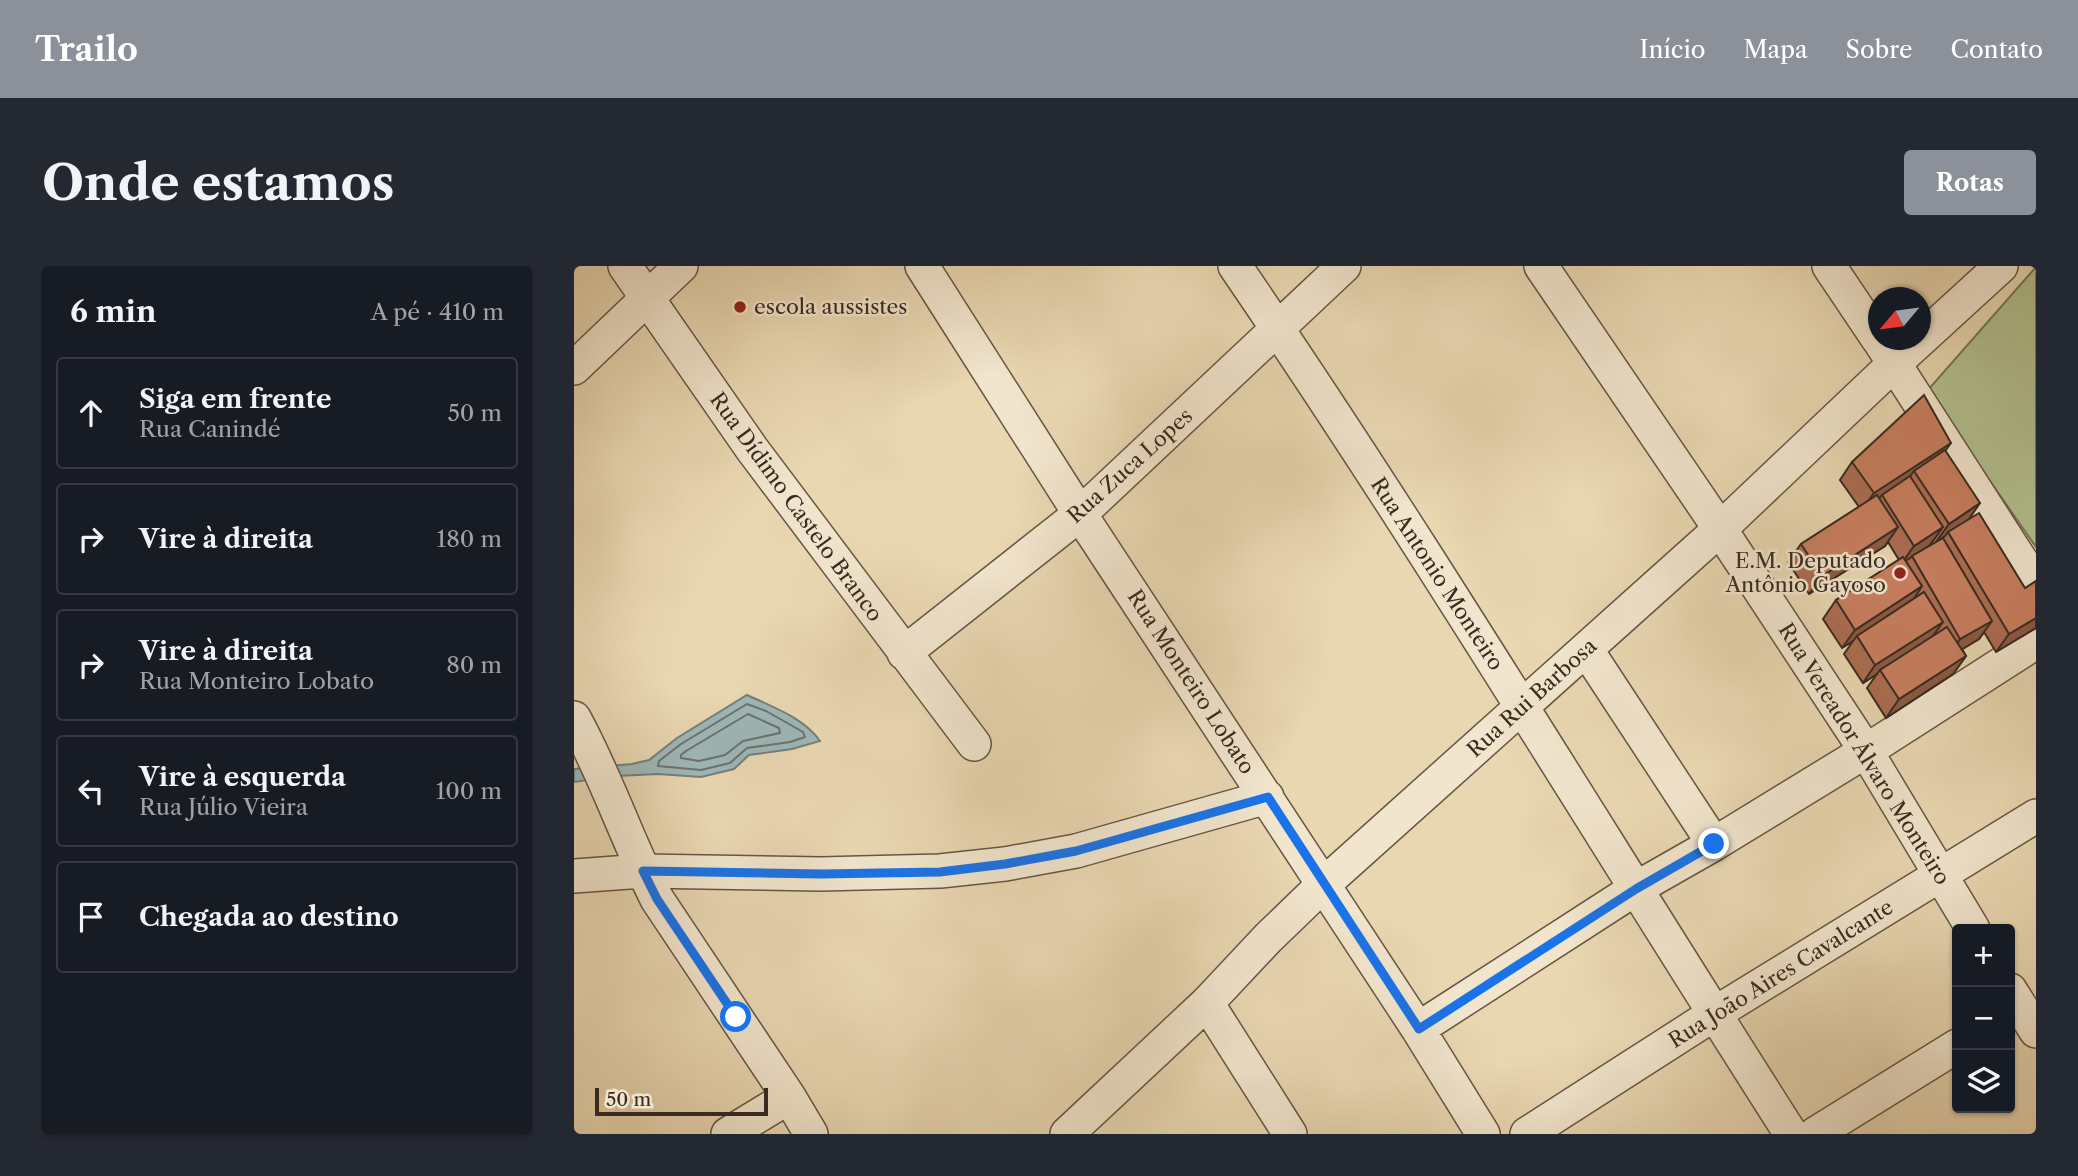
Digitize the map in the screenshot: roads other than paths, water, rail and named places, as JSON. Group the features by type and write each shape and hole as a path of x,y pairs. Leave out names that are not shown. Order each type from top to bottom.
{"street":[{"name":"Rua Dídimo Castelo Branco","path":"625,266 752,449 974,744"},
{"path":"574,368 681,266"},
{"name":"Rua Monteiro Lobato","path":"922,266 1080,514 1419,1029 1483,1134"},
{"name":"Rua Antonio Monteiro","path":"1235,266 1279,329 1522,706 1791,1134"},
{"name":"Rua Zuca Lopes","path":"904,653 1080,514 1344,266"},
{"name":"Rua Vereador Álvaro Monteiro","path":"1541,266 1720,529 1866,751 1970,924"},
{"path":"1829,266 1868,323"},
{"name":"Rua Rui Barbosa","path":"1931,314 2001,266"},
{"name":"Rua Rui Barbosa","path":"1086,1128 1268,938 1324,884 1720,529 1881,350"},
{"path":"1886,350 2036,584"},
{"path":"1419,1029 1636,889 1866,751 2036,642"},
{"path":"1587,649 1714,844"},
{"path":"574,718 606,781 657,899 811,1134"},
{"path":"574,876 643,871 821,874 940,872 1076,851 1268,797"},
{"name":"Rua João Aires Cavalcante","path":"1527,1134 1714,1014 2036,816"},
{"path":"1207,1003 1290,1134"},
{"path":"1815,1134 1952,1049"},
{"path":"728,1134 789,1097"}],"water":[{"path":"747,695 797,720 820,741 792,749 749,755 734,769 701,777 658,774 574,782 574,769 649,760 677,738"}],"place":[{"name":"escola aussistes","path":"740,307"},
{"name":"E.M. Deputado Antônio Gayoso","path":"1900,573"}]}
